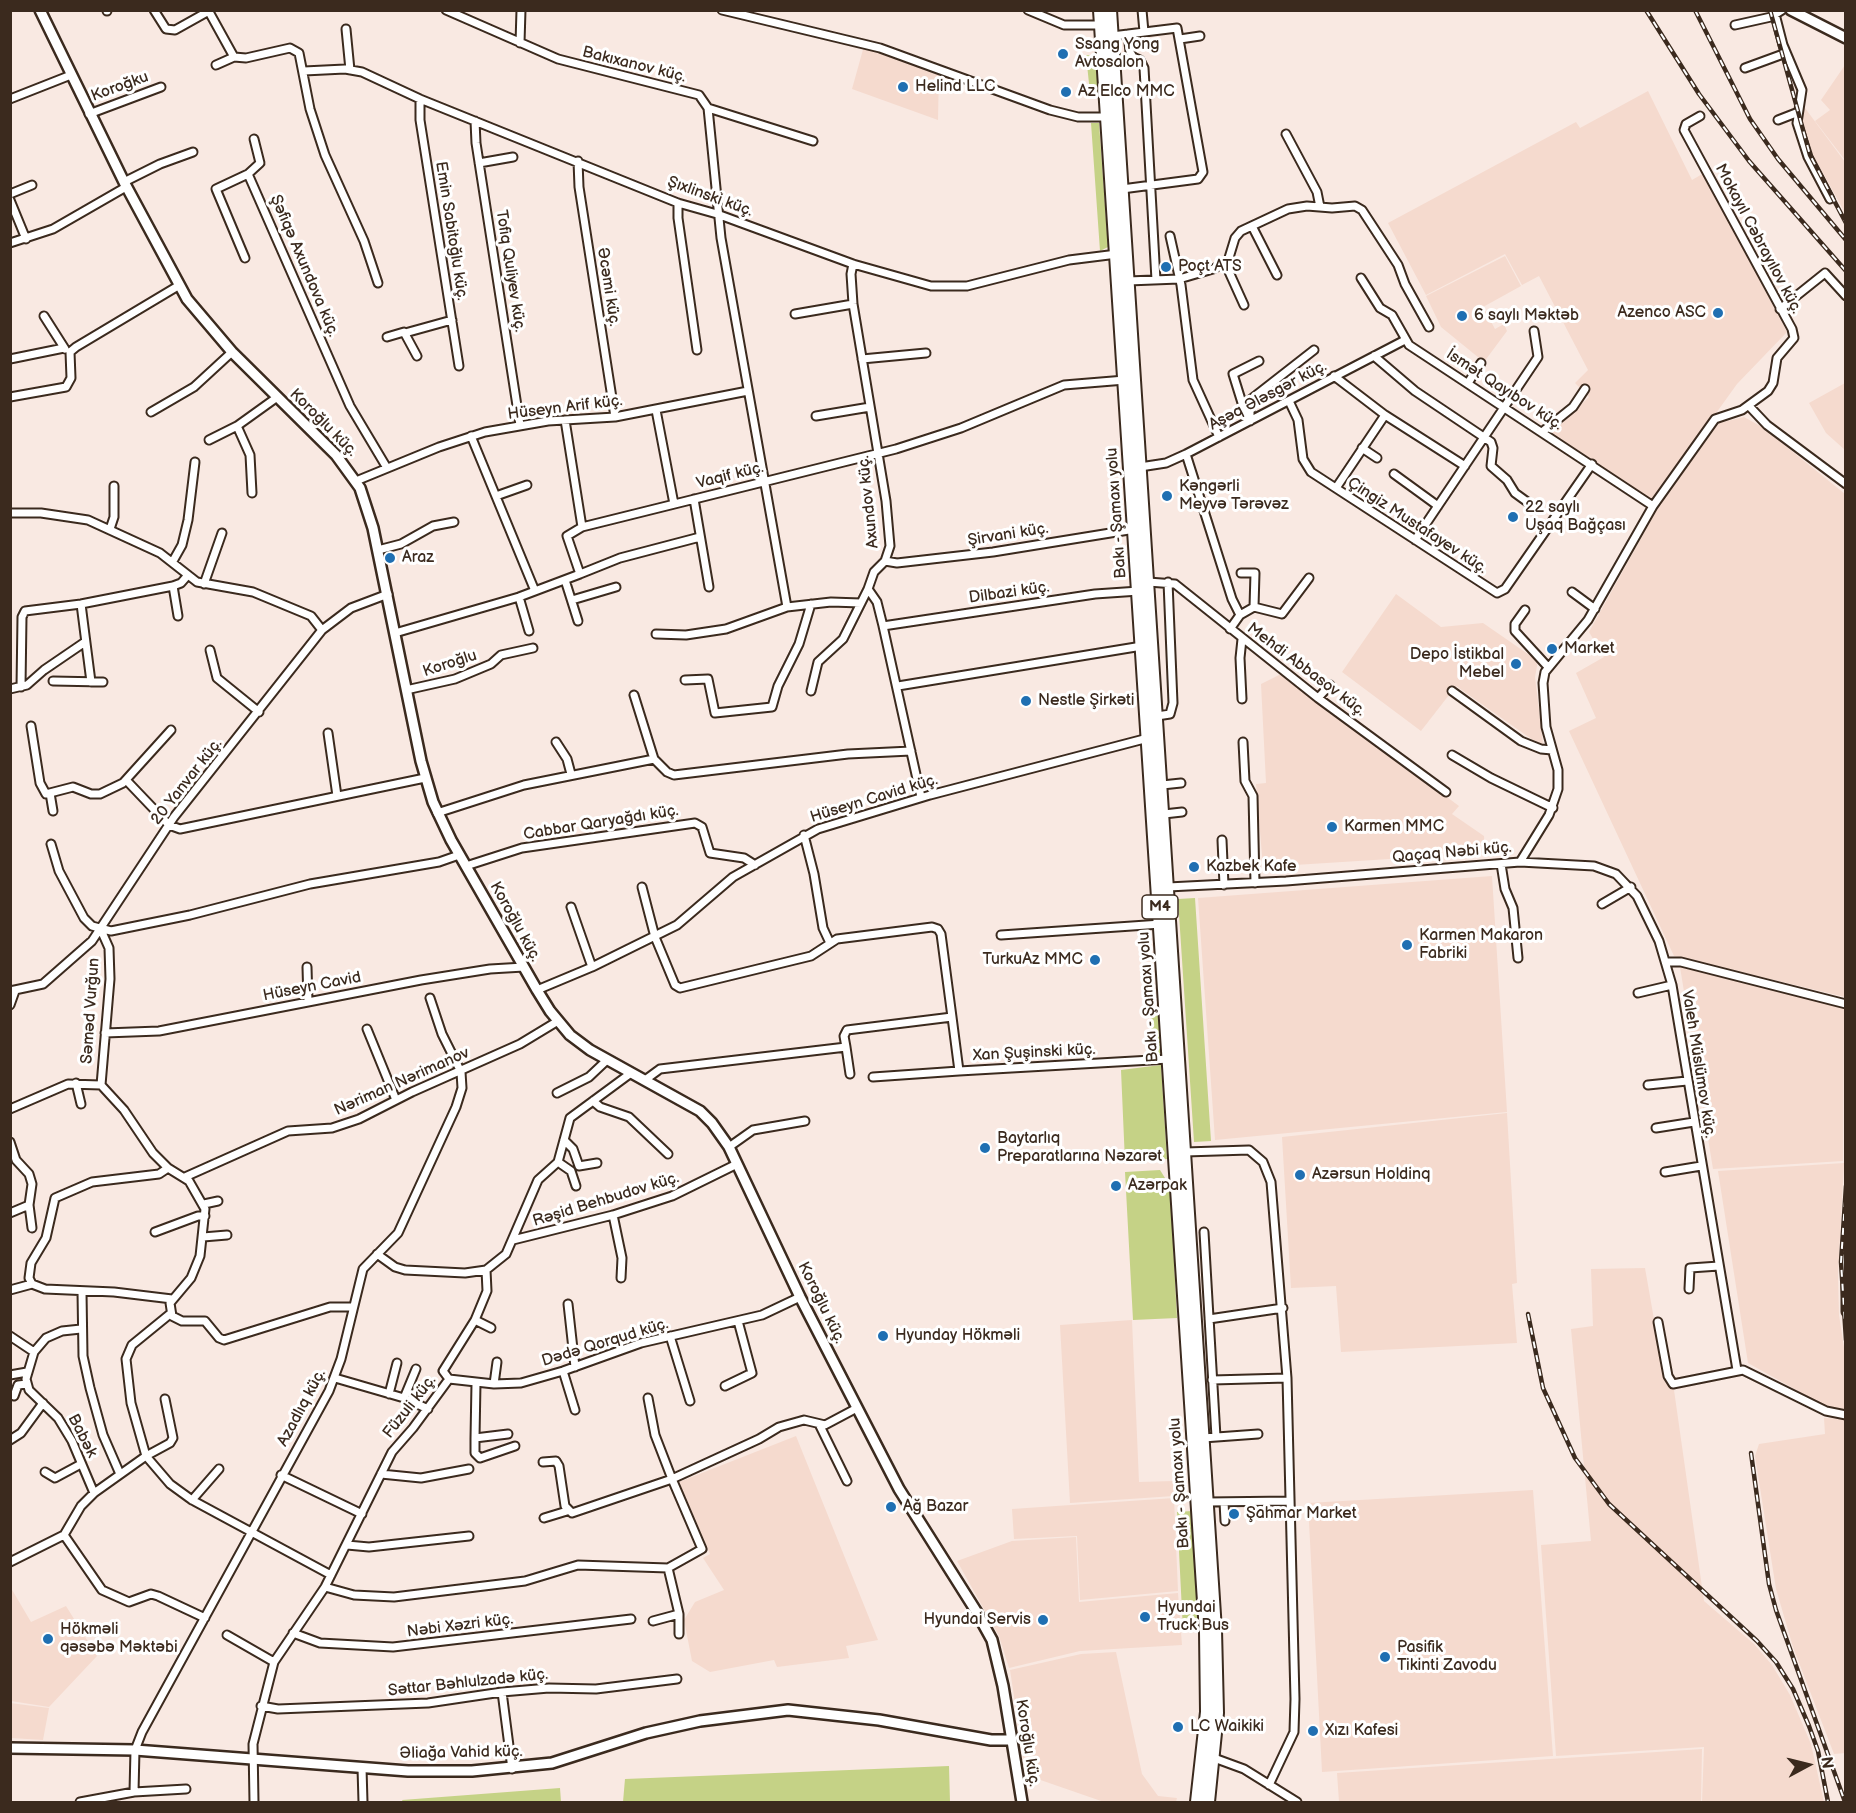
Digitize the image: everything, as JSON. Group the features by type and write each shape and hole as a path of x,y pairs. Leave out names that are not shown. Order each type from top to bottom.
{"highway":[{"name":"Bakı - Şamaxı yolu","path":"1100,10 1206,1632 1208,1712 1197,1803"},
{"name":"Bakı - Şamaxı yolu","path":"1110,10 1185,1152 1209,1438 1207,1502 1217,1660 1214,1758 1208,1803"}],"street":[{"name":"Koroğlu küç.","path":"40,10 89,114 178,286 198,315 276,398 336,455 356,481 367,506 378,550 425,778 437,813 537,990 570,1035 607,1060 700,1111 712,1122 729,1147 800,1297 898,1489 992,1640 1003,1686 1022,1803"},
{"path":"154,10 166,29 175,30 209,11 234,57"},
{"name":"Bakıxanov küç.","path":"446,10 520,43 588,69 699,95 708,108 813,141"},
{"path":"520,43 521,10"},
{"path":"722,10 880,48 1050,110 1078,117 1108,117"},
{"path":"1028,10 1064,25 1101,25"},
{"path":"1142,10 1143,32"},
{"path":"1735,26 1782,10"},
{"path":"1791,10 1845,38"},
{"path":"1775,13 1786,53 1802,90 1796,113 1808,157 1830,199"},
{"path":"1112,36 1173,27 1179,32 1203,172 1198,179 1122,189"},
{"path":"346,29 350,70"},
{"path":"1128,34 1130,52 1143,63 1156,280"},
{"path":"1180,39 1200,36"},
{"path":"216,65 234,57 246,58 295,49 304,70 310,109 325,155 367,248 378,283"},
{"path":"1745,68 1786,53"},
{"name":"Şıxlinski küç.","path":"304,70 362,72 420,99 678,202 853,264 945,288 976,285 1069,260 1117,254"},
{"path":"10,99 71,75"},
{"name":"Koroğku","path":"89,114 161,87"},
{"name":"Emin Sabitoğlu küç.","path":"420,99 420,120 459,366"},
{"path":"708,108 717,214 787,606"},
{"path":"1778,120 1796,113"},
{"name":"Mokayıl Cəbrayılov küç.","path":"1700,116 1686,124 1684,130 1792,329 1794,338 1777,358 1771,387 1749,406"},
{"name":"Tofiq Quliyev küç.","path":"475,121 479,163 520,425"},
{"path":"1286,134 1317,192 1320,207"},
{"path":"245,258 216,189 248,174 260,163 254,139"},
{"path":"10,243 53,228 160,164 193,152"},
{"path":"479,163 513,157"},
{"name":"Əcəmi küç.","path":"578,161 579,187 615,417"},
{"name":"Şəfiqə Axundova küç.","path":"248,174 350,406 387,468"},
{"path":"10,194 32,185"},
{"path":"10,200 26,239"},
{"path":"678,202 678,218 697,350"},
{"path":"1244,305 1225,263 1237,235 1288,209 1355,206 1362,210 1398,265 1405,284 1429,327"},
{"path":"1252,226 1277,275"},
{"path":"1170,236 1179,279 1193,380 1220,437"},
{"path":"1128,281 1179,279 1225,263"},
{"name":"Axundov küç.","path":"811,691 818,662 843,639 874,572 885,561 890,546 878,453 853,304 851,274 853,264"},
{"path":"1780,309 1825,273 1845,296"},
{"name":"İsmət Qayıbov küç.","path":"1361,278 1380,308 1392,315 1405,340 1653,506"},
{"path":"10,358 67,350 178,286"},
{"path":"795,314 853,304"},
{"path":"10,397 66,387 71,378 67,350 44,316"},
{"path":"405,333 452,320"},
{"path":"387,336 401,330 405,333 417,356"},
{"path":"1415,540 1538,357 1534,331"},
{"name":"Aşəq Ələsgər küç.","path":"1140,467 1166,463 1186,454 1405,340"},
{"path":"1249,421 1250,400 1314,350"},
{"path":"151,412 194,387 232,352"},
{"path":"862,359 926,353"},
{"path":"1374,356 1415,392 1493,444 1491,466 1507,480 1515,493 1537,509"},
{"path":"1249,421 1233,374 1259,361"},
{"path":"1468,383 1481,363"},
{"path":"1335,376 1385,415 1465,466"},
{"name":"Vaqif küç.","path":"582,527 878,453 961,428 1064,385 1125,380"},
{"path":"1542,432 1573,407 1585,389"},
{"name":"Hüseyn Arif küç.","path":"356,481 471,436 520,425 615,417 748,391"},
{"path":"209,440 237,426 276,398"},
{"name":"Çingiz Mustafayev küç.","path":"1289,401 1298,420 1306,466 1493,592 1502,592 1551,526 1592,464"},
{"path":"1525,610 1515,624 1515,630 1548,667 1582,629 1653,506 1715,419 1749,406 1767,425 1845,484"},
{"path":"816,416 870,407"},
{"path":"656,410 674,504"},
{"path":"1336,488 1348,474 1362,448 1385,415"},
{"path":"565,420 582,527 567,536 580,574"},
{"path":"237,426 250,454 252,493"},
{"path":"471,436 535,591"},
{"path":"1362,448 1377,458"},
{"path":"1186,454 1232,599 1240,615"},
{"path":"173,561 182,545 188,520 195,462"},
{"path":"1394,474 1438,506"},
{"path":"496,496 527,485"},
{"path":"110,530 114,517 114,486"},
{"path":"694,499 709,587"},
{"path":"10,513 88,520 173,561 188,575 204,584 253,592 311,616 322,630"},
{"path":"378,550 400,544 433,526 454,522"},
{"name":"Şirvani küç.","path":"885,561 897,563 960,556 1135,529"},
{"path":"204,584 222,533"},
{"path":"395,633 519,597 620,558 700,537"},
{"path":"1241,573 1255,573 1254,607"},
{"path":"21,687 23,614 29,610 81,604 181,584 188,575"},
{"path":"1230,629 1240,615 1254,607 1282,614 1287,611 1309,578"},
{"path":"565,580 578,621"},
{"path":"1148,582 1167,582 1173,703 1170,714 1157,716"},
{"name":"Mehdi Abbasov küç.","path":"1167,582 1175,584 1318,698 1446,792"},
{"path":"172,586 178,616"},
{"path":"572,600 616,587"},
{"path":"868,589 877,602 884,626 921,797"},
{"name":"Dilbazi küç.","path":"884,626 1095,594 1138,591"},
{"path":"1572,592 1595,609"},
{"name":"20 Yanvar küç.","path":"13,991 36,987 53,978 101,930 169,825 322,630 351,608 388,594"},
{"path":"519,597 529,631"},
{"path":"656,634 686,635 726,629 787,606 861,603"},
{"path":"81,604 91,682"},
{"path":"684,680 708,679 715,713 772,707 778,686 799,644 811,604"},
{"path":"1242,639 1240,658 1242,699"},
{"path":"10,689 21,687 85,642"},
{"path":"898,686 1142,646"},
{"name":"Koroğlu","path":"406,690 455,679 491,664 501,655 533,648"},
{"path":"210,650 217,678 259,712"},
{"name":"Qaçaq Nəbi küç.","path":"1168,887 1255,883 1520,862 1553,808 1559,779 1546,727 1543,682 1548,667"},
{"path":"53,681 103,682"},
{"path":"1318,698 1330,685"},
{"path":"1452,691 1521,741 1540,749 1552,750"},
{"path":"634,695 654,759 667,772 674,775 848,754 911,751"},
{"path":"31,726 41,789 46,794 73,787 91,794 100,794 127,781 171,730"},
{"path":"328,733 337,796"},
{"name":"Hüseyn Cavid küç.","path":"537,990 591,967 677,925 733,877 804,835 921,797 1148,738"},
{"path":"556,742 567,759 571,774"},
{"path":"1243,742 1245,781 1253,796 1255,883"},
{"path":"1452,755 1491,778 1553,808"},
{"path":"437,813 481,797 571,774 654,759"},
{"path":"127,781 169,825 180,829 425,778"},
{"path":"1162,785 1181,783"},
{"path":"50,793 54,811"},
{"path":"1164,814 1182,812"},
{"name":"Cabbar Qaryağdı küç.","path":"466,866 522,848 695,823 702,827 710,853 744,858 755,865"},
{"path":"642,887 655,937 675,985 685,988 811,956 830,943 823,928 814,874 804,835"},
{"path":"1222,840 1224,885"},
{"path":"51,844 59,871 73,900 92,926 101,930 179,917 310,884 439,862 459,855"},
{"name":"Valeh Müslümov küç.","path":"1520,862 1594,866 1616,874 1631,888 1644,908 1666,962 1672,985 1737,1370"},
{"path":"1500,864 1505,889 1513,908 1518,958"},
{"path":"1602,904 1631,888"},
{"path":"572,907 591,967"},
{"path":"1001,935 1161,924"},
{"name":"Xan Şuşinski küç.","path":"830,943 848,936 938,929 941,934 959,1071 1169,1059"},
{"name":"Səməd Vurğun","path":"101,930 107,941 110,957 101,1084 124,1110 153,1153 168,1168 185,1177 204,1204"},
{"path":"1666,962 1681,962 1845,1004"},
{"path":"307,967 308,1002"},
{"name":"Hüseyn Cavid","path":"105,1033 159,1031 421,980 490,969 524,967"},
{"path":"1638,993 1672,985"},
{"path":"10,1005 13,991"},
{"path":"430,998 442,1034 461,1072"},
{"path":"850,1074 844,1036 847,1030 952,1017"},
{"name":"Nəriman Nərimanov","path":"185,1177 282,1133 344,1125 520,1044 558,1021"},
{"path":"367,1029 396,1100"},
{"path":"645,1080 655,1071 670,1067 846,1047"},
{"path":"557,1093 588,1077 607,1060"},
{"path":"873,1077 959,1071"},
{"name":"Azadlıq küç.","path":"135,1750 142,1732 335,1378 363,1269 398,1233 456,1107 462,1088 461,1072"},
{"path":"377,1254 388,1264 405,1270 465,1273 486,1270 506,1254 538,1180 558,1162 570,1118 631,1073"},
{"path":"1648,1086 1687,1081"},
{"path":"76,1083 81,1104"},
{"path":"10,1109 51,1090 76,1083 101,1084"},
{"path":"593,1101 600,1107 629,1117 668,1154"},
{"path":"729,1147 753,1131 805,1121"},
{"path":"1656,1128 1694,1122"},
{"path":"564,1140 573,1149 579,1166 597,1163"},
{"path":"10,1142 16,1160 28,1174 32,1184 29,1204 32,1228"},
{"path":"1185,1152 1249,1150 1263,1161 1271,1182 1287,1378 1295,1725 1292,1738 1269,1785"},
{"path":"558,1162 571,1172 576,1186"},
{"name":"Rəşid Behbudov küç.","path":"513,1240 613,1215 686,1190 738,1164"},
{"path":"1665,1172 1701,1166"},
{"path":"32,1284 29,1278 31,1263 46,1238 55,1198 92,1182 159,1174 168,1168"},
{"path":"218,1201 204,1204 203,1237 194,1272 172,1299 170,1314 132,1345 126,1359 131,1403 146,1456 170,1484 192,1500 249,1533 332,1575"},
{"path":"10,1213 29,1204"},
{"path":"613,1215 622,1258 621,1278"},
{"path":"155,1232 205,1216"},
{"path":"1204,1232 1212,1380 1209,1438 1258,1434"},
{"path":"203,1237 227,1235"},
{"path":"1845,1257 1845,1312"},
{"path":"1689,1289 1690,1268 1719,1266"},
{"name":"Füzuli küç.","path":"253,1802 252,1759 261,1707 274,1662 326,1587 392,1452 428,1409 449,1379 443,1371 475,1320 487,1291 486,1270"},
{"path":"10,1290 32,1284 45,1289 114,1292 172,1299"},
{"path":"82,1292 81,1329 90,1388 104,1436 120,1474"},
{"name":"Dədə Qorqud küç.","path":"449,1379 494,1384 521,1383 575,1367 632,1346 762,1315 800,1297"},
{"path":"568,1304 575,1367"},
{"path":"170,1314 177,1321 205,1321 219,1338 224,1340 330,1307 352,1307"},
{"path":"1209,1319 1283,1308"},
{"path":"475,1320 491,1328"},
{"path":"725,1386 752,1373 738,1321"},
{"path":"1658,1322 1671,1382 1676,1384 1737,1370 1754,1373 1826,1411 1845,1415"},
{"path":"15,1396 18,1385 27,1384 27,1372 34,1352 54,1333 81,1329"},
{"path":"10,1336 34,1352"},
{"path":"670,1336 690,1401"},
{"path":"494,1384 496,1362"},
{"path":"389,1394 397,1363"},
{"path":"404,1398 416,1369"},
{"path":"563,1371 574,1410"},
{"path":"10,1375 27,1372"},
{"path":"335,1378 404,1398 428,1409"},
{"path":"1212,1380 1287,1378"},
{"path":"476,1383 475,1453 480,1458 514,1446"},
{"name":"Babək","path":"27,1384 34,1397 58,1418 94,1493"},
{"path":"326,1587 354,1595 394,1597 525,1581 578,1565 668,1568 702,1549 655,1435 648,1398"},
{"path":"10,1562 64,1535 72,1526 81,1506 94,1493 146,1456 170,1443 173,1438 165,1399"},
{"path":"10,1440 21,1433 43,1403"},
{"path":"820,1426 857,1408"},
{"path":"544,1518 567,1511 572,1513 586,1509 672,1479 759,1439 779,1427 804,1420 820,1426 847,1481"},
{"path":"476,1438 508,1434"},
{"path":"543,1462 556,1461 559,1466 567,1511"},
{"path":"45,1472 55,1478 81,1464"},
{"path":"192,1500 219,1469"},
{"path":"381,1474 421,1478 469,1469"},
{"path":"281,1475 362,1514"},
{"path":"1207,1502 1290,1501"},
{"path":"1224,1502 1225,1521"},
{"path":"64,1535 102,1590 129,1602 151,1594 205,1618"},
{"path":"348,1545 369,1547 469,1536"},
{"path":"668,1568 679,1614 679,1634"},
{"path":"653,1621 679,1614"},
{"name":"Nəbi Xəzri küç.","path":"293,1633 320,1643 393,1647 631,1619"},
{"path":"227,1635 274,1662"},
{"name":"Səttar Bəhlulzadə küç.","path":"261,1707 278,1709 428,1703 502,1692 549,1688 596,1689 677,1678"},
{"path":"502,1692 512,1769"},
{"name":"Əliağa Vahid küç.","path":"10,1748 135,1750 440,1772 512,1769 552,1762 687,1723 764,1711 788,1710 852,1716 992,1740 1011,1740"},
{"path":"134,1792 135,1750"},
{"path":"1214,1758 1244,1769 1297,1803"},
{"path":"362,1768 363,1803"},
{"path":"80,1803 134,1792 186,1789"}],"shaded area":[{"path":"864,46 939,71 938,120 852,89"},
{"path":"1845,65 1845,160 1815,121 1830,110 1821,100"},
{"name":"Azenco ASC","path":"1648,91 1692,180 1704,173 1787,332 1737,384 1653,501 1551,433 1589,397 1575,383 1588,370 1539,276 1522,285 1505,254 1426,295 1388,223 1576,122 1580,128"},
{"path":"1805,108 1845,162 1845,213 1813,155 1798,112"},
{"name":"6 saylı Məktəb","path":"1505,256 1521,286 1483,307 1495,329 1504,324 1507,331 1484,362 1441,327 1426,296"},
{"path":"1845,383 1845,450 1826,433 1809,403"},
{"path":"1744,417 1762,427 1845,494 1845,997 1674,956 1569,731 1596,718 1576,673 1604,657 1589,632 1659,506 1719,423"},
{"path":"1396,594 1441,627 1483,623 1538,661 1535,677 1543,744 1540,745 1456,686 1421,731 1342,672"},
{"path":"1281,674 1459,806 1452,814 1484,836 1485,853 1263,867 1256,784 1266,783 1261,684"},
{"path":"1492,876 1507,1112 1215,1140 1198,898"},
{"path":"1680,967 1844,1008 1843,1161 1713,1169"},
{"path":"1507,1113 1517,1283 1512,1284 1517,1343 1341,1352 1336,1286 1291,1288 1282,1137"},
{"path":"1844,1163 1838,1274 1839,1315 1845,1354 1845,1412 1834,1411 1748,1363 1718,1171"},
{"path":"1645,1268 1665,1382 1674,1390 1704,1601 1754,1644 1772,1665 1790,1695 1811,1744 1824,1802 1702,1802 1704,1747 1556,1756 1541,1545 1591,1541 1571,1329 1593,1326 1591,1269"},
{"path":"1132,1320 1139,1482 1173,1481 1174,1496 1070,1503 1060,1325"},
{"path":"1824,1418 1846,1419 1846,1753 1834,1754 1793,1647 1776,1589 1755,1456 1759,1444 1825,1434"},
{"path":"796,1436 878,1640 846,1646 849,1658 777,1667 774,1660 710,1672 692,1661 684,1620 695,1602 724,1590 703,1558 710,1554 679,1482"},
{"name":"Pasifik Tikinti Zavodu","path":"1533,1490 1553,1756 1322,1772 1308,1503"},
{"path":"1174,1498 1178,1591 1080,1600 1077,1536 1014,1539 1012,1509"},
{"path":"1076,1537 1079,1602 1178,1593 1182,1645 1080,1651 1009,1668 999,1636 957,1561 1012,1541"},
{"name":"Hökməli qəsəbə Məktəbi","path":"11,1588 31,1622 66,1606 97,1656 49,1707 11,1701"},
{"path":"1116,1652 1142,1774 1158,1796 1177,1798 1176,1802 1104,1802 1026,1775 1010,1670 1081,1654"},
{"path":"10,1703 49,1708 43,1740 11,1738"},
{"path":"1702,1749 1701,1802 1339,1802 1337,1773"}],"green space":[{"path":"1086,55 1096,55 1098,91 1090,93"},
{"path":"1091,123 1099,123 1108,247 1100,251"},
{"path":"1195,898 1211,1141 1194,1142 1178,899"},
{"path":"1150,1008 1158,1008 1161,1055 1152,1056"},
{"path":"1161,1065 1167,1159 1125,1162 1121,1070"},
{"path":"1160,1170 1170,1186 1177,1318 1133,1320 1125,1172"},
{"path":"1192,1511 1199,1630 1183,1631 1177,1512"},
{"path":"949,1766 950,1802 623,1802 625,1779"},
{"path":"560,1788 561,1802 403,1802 402,1800"}],"railway":[{"path":"1646,10 1699,94 1749,161 1846,271"},
{"path":"1695,10 1750,119 1778,159 1846,240"},
{"path":"1770,10 1810,155 1846,223"},
{"path":"1846,1186 1841,1262 1846,1340"},
{"path":"1528,1314 1543,1388 1575,1458 1609,1504 1757,1641 1776,1662 1793,1689 1809,1726 1818,1751 1828,1802"},
{"path":"1751,1453 1769,1584 1776,1610 1845,1802"}],"place":[{"name":"Ssang Yong Avtosalon","path":"1063,54"},
{"name":"Helind LLC","path":"903,87"},
{"name":"Az Elco MMC","path":"1066,92"},
{"name":"Poçt ATS","path":"1166,267"},
{"name":"Azenco ASC","path":"1718,313"},
{"name":"6 saylı Məktəb","path":"1462,316"},
{"name":"Kəngərli Meyvə Tərəvəz","path":"1167,496"},
{"name":"22 saylı Uşaq Bağçası","path":"1513,517"},
{"name":"Araz","path":"390,558"},
{"name":"Market","path":"1552,649"},
{"name":"Depo İstikbal Mebel","path":"1516,664"},
{"name":"Nestle Şirkəti","path":"1026,701"},
{"name":"Karmen MMC","path":"1332,827"},
{"name":"Kazbek Kafe","path":"1194,867"},
{"name":"Karmen Makaron Fabriki","path":"1407,945"},
{"name":"TurkuAz MMC","path":"1095,960"},
{"name":"Baytarlıq Preparatlarına Nəzarət","path":"985,1148"},
{"name":"Azərsun Holdinq","path":"1300,1175"},
{"name":"Azərpak","path":"1116,1186"},
{"name":"Hyunday Hökməli","path":"883,1336"},
{"name":"Ağ Bazar","path":"891,1507"},
{"name":"Şahmar Market","path":"1234,1514"},
{"name":"Hyundai Truck Bus","path":"1145,1617"},
{"name":"Hyundai Servis","path":"1043,1620"},
{"name":"Hökməli qəsəbə Məktəbi","path":"48,1639"},
{"name":"Pasifik Tikinti Zavodu","path":"1385,1657"},
{"name":"LC Waikiki","path":"1178,1727"},
{"name":"Xızı Kafesi","path":"1313,1731"}]}
